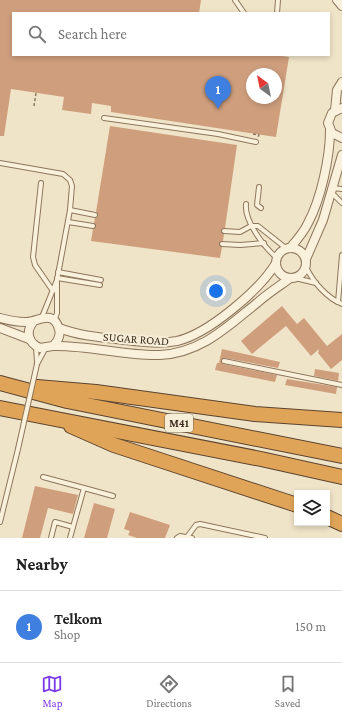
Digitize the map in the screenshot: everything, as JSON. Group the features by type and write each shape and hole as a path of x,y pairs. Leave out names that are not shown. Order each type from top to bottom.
{"highway":[{"name":"M41","path":"0,383 16,386 67,401 342,456"},
{"path":"16,386 68,388 255,414 342,420"},
{"name":"M41","path":"0,408 304,468 342,477"},
{"path":"58,419 85,434 114,445 192,469 294,504"},
{"path":"330,518 342,524"}],"street":[{"path":"342,82 337,90 338,109 328,119 330,130 328,159 314,210 303,231 289,248 281,252 276,260 279,273 292,278 302,274 323,220 342,155"},
{"path":"330,130 335,136 342,138"},
{"path":"289,248 300,251 306,263"},
{"name":"SUGAR ROAD","path":"56,324 78,334 151,343 185,339 201,332 232,309 261,284 276,260"},
{"name":"SUGAR ROAD","path":"54,346 71,346 158,355 189,350 220,333 292,278"},
{"path":"0,318 21,322 34,321 42,317 56,324 59,338 54,346 45,349 36,347 29,339 0,328"},
{"path":"29,339 29,329 34,321"}],"lane":[{"path":"235,0 243,12"},
{"path":"277,12 278,0"},
{"path":"104,118 218,134 256,142"},
{"path":"0,163 66,175 70,180 72,186 70,210 57,279 56,324"},
{"path":"41,183 33,257 35,265 53,290"},
{"path":"259,187 257,205 261,208"},
{"path":"332,189 342,189"},
{"path":"332,189 342,203"},
{"path":"246,204 246,215 251,226 276,260"},
{"path":"70,210 95,215"},
{"path":"68,222 93,226"},
{"path":"224,231 240,232 251,226 261,228 289,248"},
{"path":"222,244 264,244"},
{"path":"340,303 342,255"},
{"path":"306,263 317,283 329,296 340,303"},
{"path":"57,279 101,282 58,272"},
{"path":"292,278 317,283"},
{"path":"42,317 57,279"},
{"path":"0,522 37,363 36,347"},
{"path":"37,363 45,349"},
{"path":"224,361 342,385"},
{"path":"43,477 113,496"},
{"path":"70,538 84,488"},
{"path":"51,538 54,522 74,527"},
{"path":"177,538 180,536 189,537 196,525 200,524 265,538"}],"path":[{"path":"34,106 36,93"}],"building":[{"path":"0,0 201,0 199,12 12,12 12,56 289,57 282,100 282,68 246,68 246,104 281,104 276,137 111,112 111,106 92,103 91,114 62,110 64,97 11,89 4,136 0,136"},
{"path":"110,126 237,145 225,228 221,230 224,234 223,241 219,243 222,247 220,258 91,241 93,229 96,226 94,223 95,218 98,215 96,212"},
{"path":"282,306 297,324 304,318 327,346 342,334 342,360 331,369 318,353 319,349 311,356 286,326 252,354 241,341"},
{"path":"222,349 280,362 278,368 225,358 221,360 223,364 277,375 275,382 215,370 217,363 219,363"},
{"path":"315,369 339,373 338,381 314,376"},
{"path":"287,379 337,387 336,394 285,385"},
{"path":"35,486 78,495 73,514 48,508 40,538 22,538"},
{"path":"94,503 115,509 107,538 84,538"},
{"path":"130,512 170,525 165,538 137,538 128,535 130,531 124,529"}],"place":[{"name":"Telkom","path":"218,109"}]}
